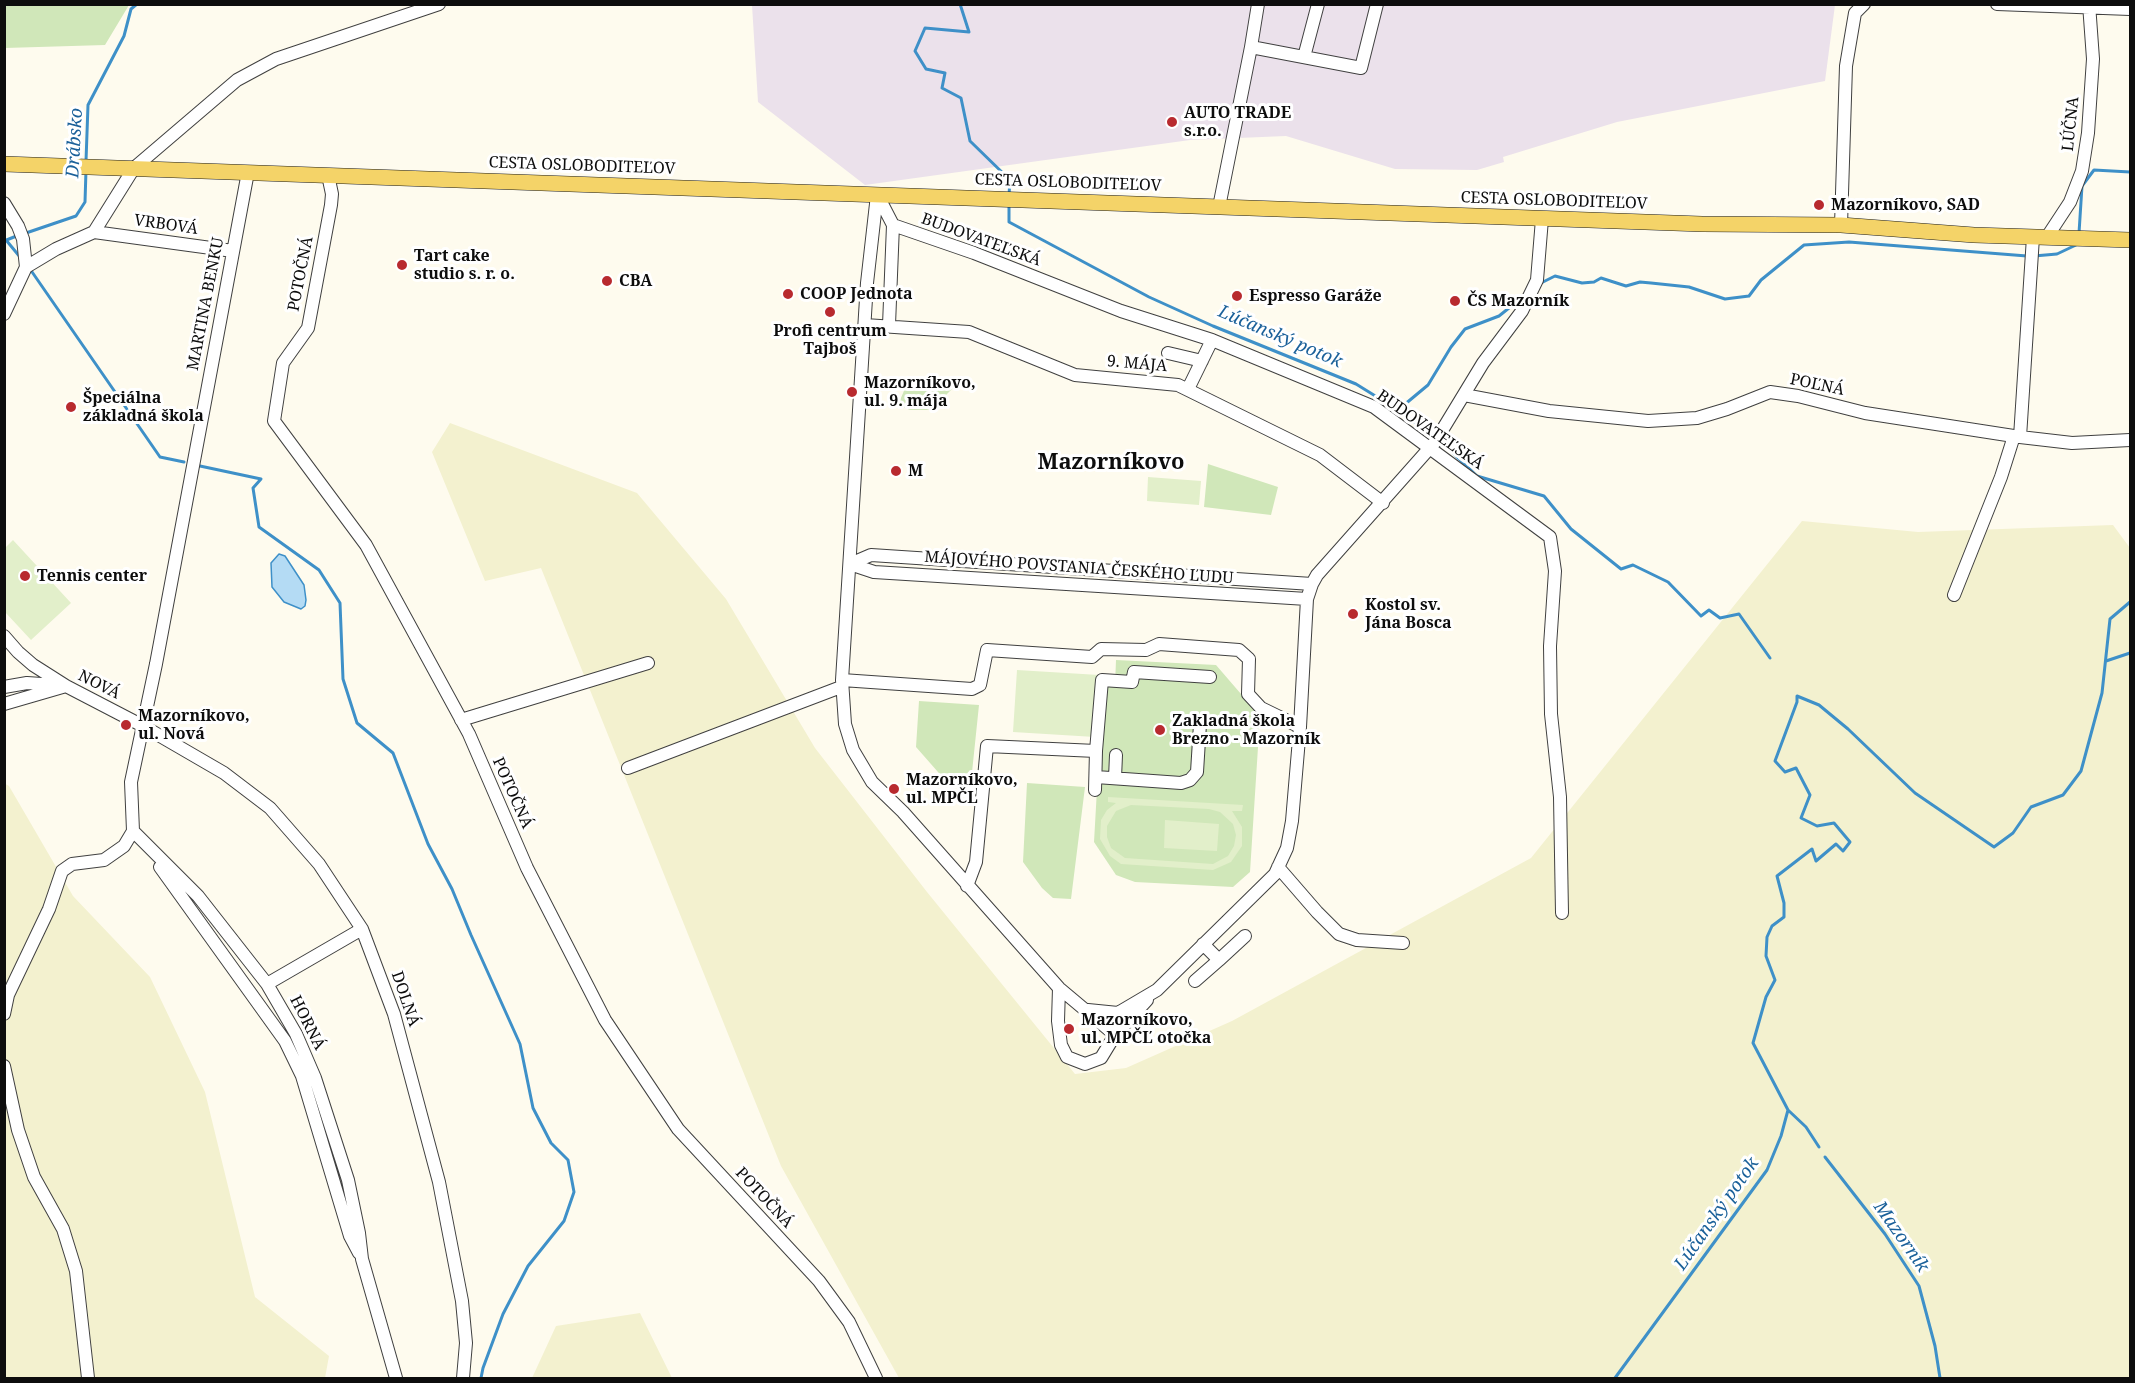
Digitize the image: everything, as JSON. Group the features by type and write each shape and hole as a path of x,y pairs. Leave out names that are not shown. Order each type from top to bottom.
{"main road":[{"name":"CESTA OSLOBODITEĽOV","path":"4,164 1542,219 1841,225 1974,235 2130,240"}],"street":[{"name":"VRBOVÁ","path":"233,251 94,232 134,168 237,80 276,59 439,4"},
{"path":"1219,207 1258,4"},
{"path":"1304,57 1318,4"},
{"path":"1251,47 1361,68 1377,4"},
{"path":"1841,225 1846,66 1855,13 1864,4"},
{"path":"1996,4 2130,9"},
{"name":"LÚČNA","path":"2040,237 2070,202 2082,171 2088,133 2093,59 2089,6"},
{"name":"MARTINA BENKU","path":"143,726 248,172"},
{"name":"POTOČNÁ","path":"328,175 332,194 331,206 308,328 283,363 274,422 366,544 461,720 527,868 605,1020 678,1129 819,1281 849,1322 876,1378"},
{"path":"877,194 893,225 888,325"},
{"path":"877,194 867,283 841,684 845,724 853,750 872,782 903,812 1059,988 1115,1035"},
{"path":"4,203 23,239 26,267 4,314"},
{"path":"1059,988 1058,1021 1061,1045 1067,1057 1085,1064 1101,1058 1115,1035 1157,990 1275,874 1287,848 1292,821 1307,599 1312,584 1317,575 1436,441 1483,363 1522,311 1537,280 1542,219"},
{"name":"BUDOVATEĽSKÁ","path":"893,225 974,253 1121,311 1212,340 1374,407 1436,441 1550,537 1555,571 1550,646 1551,714 1560,797 1562,913"},
{"path":"26,267 56,249 94,232"},
{"path":"1954,595 2017,436 2040,237"},
{"path":"4,293 18,287"},
{"name":"9. MÁJA","path":"865,325 969,332 1075,375 1178,385 1320,455 1383,503"},
{"path":"1188,389 1212,340"},
{"path":"1168,353 1202,361"},
{"name":"POĽNÁ","path":"1464,395 1549,411 1648,421 1697,418 1727,410 1770,392 1798,396 1865,413 2017,436 2072,443 2130,440"},
{"path":"850,564 871,555 1312,584"},
{"name":"MÁJOVÉHO POVSTANIA ČESKÉHO ĽUDU","path":"850,564 874,572 1307,599"},
{"path":"4,636 18,652 66,686"},
{"path":"628,768 841,684 972,689 980,685 987,650 1092,657 1101,649 1146,650 1159,644 1239,650 1249,659 1248,694 1261,708 1300,727"},
{"path":"461,720 648,663"},
{"path":"1095,790 1102,680 1132,682 1134,672 1210,677"},
{"path":"4,687 27,683 66,686"},
{"name":"NOVÁ","path":"4,704 66,686 143,726"},
{"path":"1096,777 1181,783 1190,780 1197,772 1200,724"},
{"path":"4,1014 8,995 49,909 62,871 72,864 104,860 124,846 133,831 130,782 143,726"},
{"name":"DOLNÁ","path":"143,726 224,773 270,808 319,864 362,929 394,1014 440,1182 462,1301 466,1343 463,1378"},
{"path":"967,886 976,862 987,746 1096,751"},
{"path":"1115,778 1116,755"},
{"name":"HORNÁ","path":"133,831 285,1041 302,1076 350,1236 362,1259"},
{"name":"HORNÁ","path":"144,844 198,896 267,984 296,1034 315,1078 348,1179 362,1259 396,1378"},
{"path":"1278,867 1339,934 1357,939 1403,943"},
{"path":"267,984 362,929"},
{"path":"1195,981 1245,936"},
{"path":"1203,944 1219,960"},
{"path":"1088,1010 1118,1013 1157,990"},
{"path":"4,1066 18,1130 34,1177 63,1228 76,1271 88,1378"}],"shaded area":[{"path":"752,5 1835,5 1825,81 1617,122 1503,157 1504,162 1477,170 1395,169 1286,136 1190,140 865,185 758,102"},
{"path":"450,423 637,493 726,599 815,748 927,892 1075,1074 1126,1068 1232,1021 1531,858 1802,521 1918,532 2113,525 2130,548 2130,1378 899,1378 781,1166 541,568 485,581 432,452"},
{"path":"4,783 9,786 73,896 150,977 205,1092 255,1297 329,1356 325,1378 5,1378"},
{"path":"640,1313 672,1378 532,1378 556,1326"}],"green space":[{"path":"4,5 129,5 105,45 5,48"},
{"path":"919,377 927,388 953,388 934,407 927,410 910,410 898,405 906,386"},
{"path":"1208,464 1278,487 1271,515 1204,507"},
{"path":"1148,477 1201,481 1199,505 1147,501"},
{"name":"Tennis center","path":"13,540 71,603 31,640 5,612 5,548"},
{"path":"1116,660 1216,665 1260,716 1250,872 1233,887 1135,882 1116,875 1094,842 1097,789 1101,772 1099,768 1104,688 1115,686"},
{"path":"1017,670 1099,675 1095,737 1013,732"},
{"path":"919,701 979,705 971,782 968,785 950,783 945,780 916,747"},
{"path":"1027,783 1085,787 1071,899 1053,898 1042,888 1023,862"},
{"path":"1108,797 1243,805 1242,811 1232,811 1242,827 1242,846 1231,862 1213,870 1121,864 1110,856 1100,839 1101,820 1107,810 1116,803 1108,802","holes":["1131,805 1209,809 1220,812 1233,824 1236,835 1234,846 1228,856 1213,864 1125,858 1111,848 1107,837 1107,826 1116,811"]},
{"path":"1165,820 1219,824 1217,851 1164,848"}],"water":[{"path":"279,554 285,556 304,585 306,600 305,606 301,609 284,602 272,587 271,563"}],"waterway":[{"name":"Drábsko","path":"86,161 88,105 124,36 131,9 137,4"},
{"name":"Lúčanský potok","path":"960,4 969,32 925,28 915,51 926,69 945,73 942,88 961,98 970,141 1010,180 1009,195"},
{"name":"Drábsko","path":"26,233 76,216 85,202 86,170"},
{"path":"2079,233 2082,186 2094,170 2130,172"},
{"name":"Lúčanský potok","path":"1009,205 1009,222 1149,297 1213,326 1356,384 1398,410 1433,436"},
{"name":"Drábsko","path":"4,241 19,235"},
{"path":"6,240 20,257"},
{"path":"1543,282 1555,276 1582,283 1594,282 1601,278 1626,286 1640,282 1689,287 1725,299 1749,296 1761,280 1804,245 1849,242 2027,256"},
{"path":"2034,256 2057,254 2076,245"},
{"path":"30,269 160,457 184,462"},
{"path":"1398,410 1428,385 1465,329 1499,316 1524,296"},
{"name":"Lúčanský potok","path":"1439,440 1477,476 1544,496 1571,529 1621,569 1633,565 1668,582 1701,616 1709,610 1720,618 1739,614 1770,658"},
{"path":"200,466 261,479 253,488 259,527 319,570 340,603 343,679 357,723 393,753 428,844 452,889 520,1044 533,1108 551,1143 568,1160 574,1192 564,1221 528,1266 503,1314 481,1378"},
{"name":"Lúčanský potok","path":"1615,1378 1767,1170 1781,1136 1788,1110 1753,1043 1766,997 1775,980 1766,956 1767,937 1772,926 1784,917 1784,903 1777,876 1812,849 1816,861 1836,844 1843,851 1850,842 1834,823 1817,826 1801,818 1810,795 1796,768 1785,772 1775,761 1797,702 1797,696 1819,705 1848,729 1915,793 1994,847 2013,833 2031,807 2063,795 2081,771 2102,693 2110,619 2130,602"},
{"path":"2106,661 2130,653"},
{"name":"Mazorník","path":"1788,1110 1806,1127 1819,1147"},
{"name":"Mazorník","path":"1825,1157 1885,1234 1919,1286 1935,1346 1940,1378"}],"place":[{"name":"AUTO TRADE s.r.o.","path":"1172,122"},
{"name":"Mazorníkovo, SAD","path":"1819,205"},
{"name":"Tart cake studio s. r. o.","path":"402,265"},
{"name":"CBA","path":"607,281"},
{"name":"COOP Jednota","path":"788,294"},
{"name":"Espresso Garáže","path":"1237,296"},
{"name":"ČS Mazorník","path":"1455,301"},
{"name":"Profi centrum Tajboš","path":"830,312"},
{"name":"Mazorníkovo, ul. 9. mája","path":"852,392"},
{"name":"Špeciálna základná škola","path":"71,407"},
{"name":"M","path":"896,471"},
{"name":"Tennis center","path":"25,576"},
{"name":"Kostol sv. Jána Bosca","path":"1353,614"},
{"name":"Mazorníkovo, ul. Nová","path":"126,725"},
{"name":"Zakladná škola Brezno - Mazorník","path":"1160,730"},
{"name":"Mazorníkovo, ul. MPČL","path":"894,789"},
{"name":"Mazorníkovo, ul. MPČĽ otočka","path":"1069,1029"}],"district":[{"name":"Mazorníkovo","path":"1111,463"}]}
